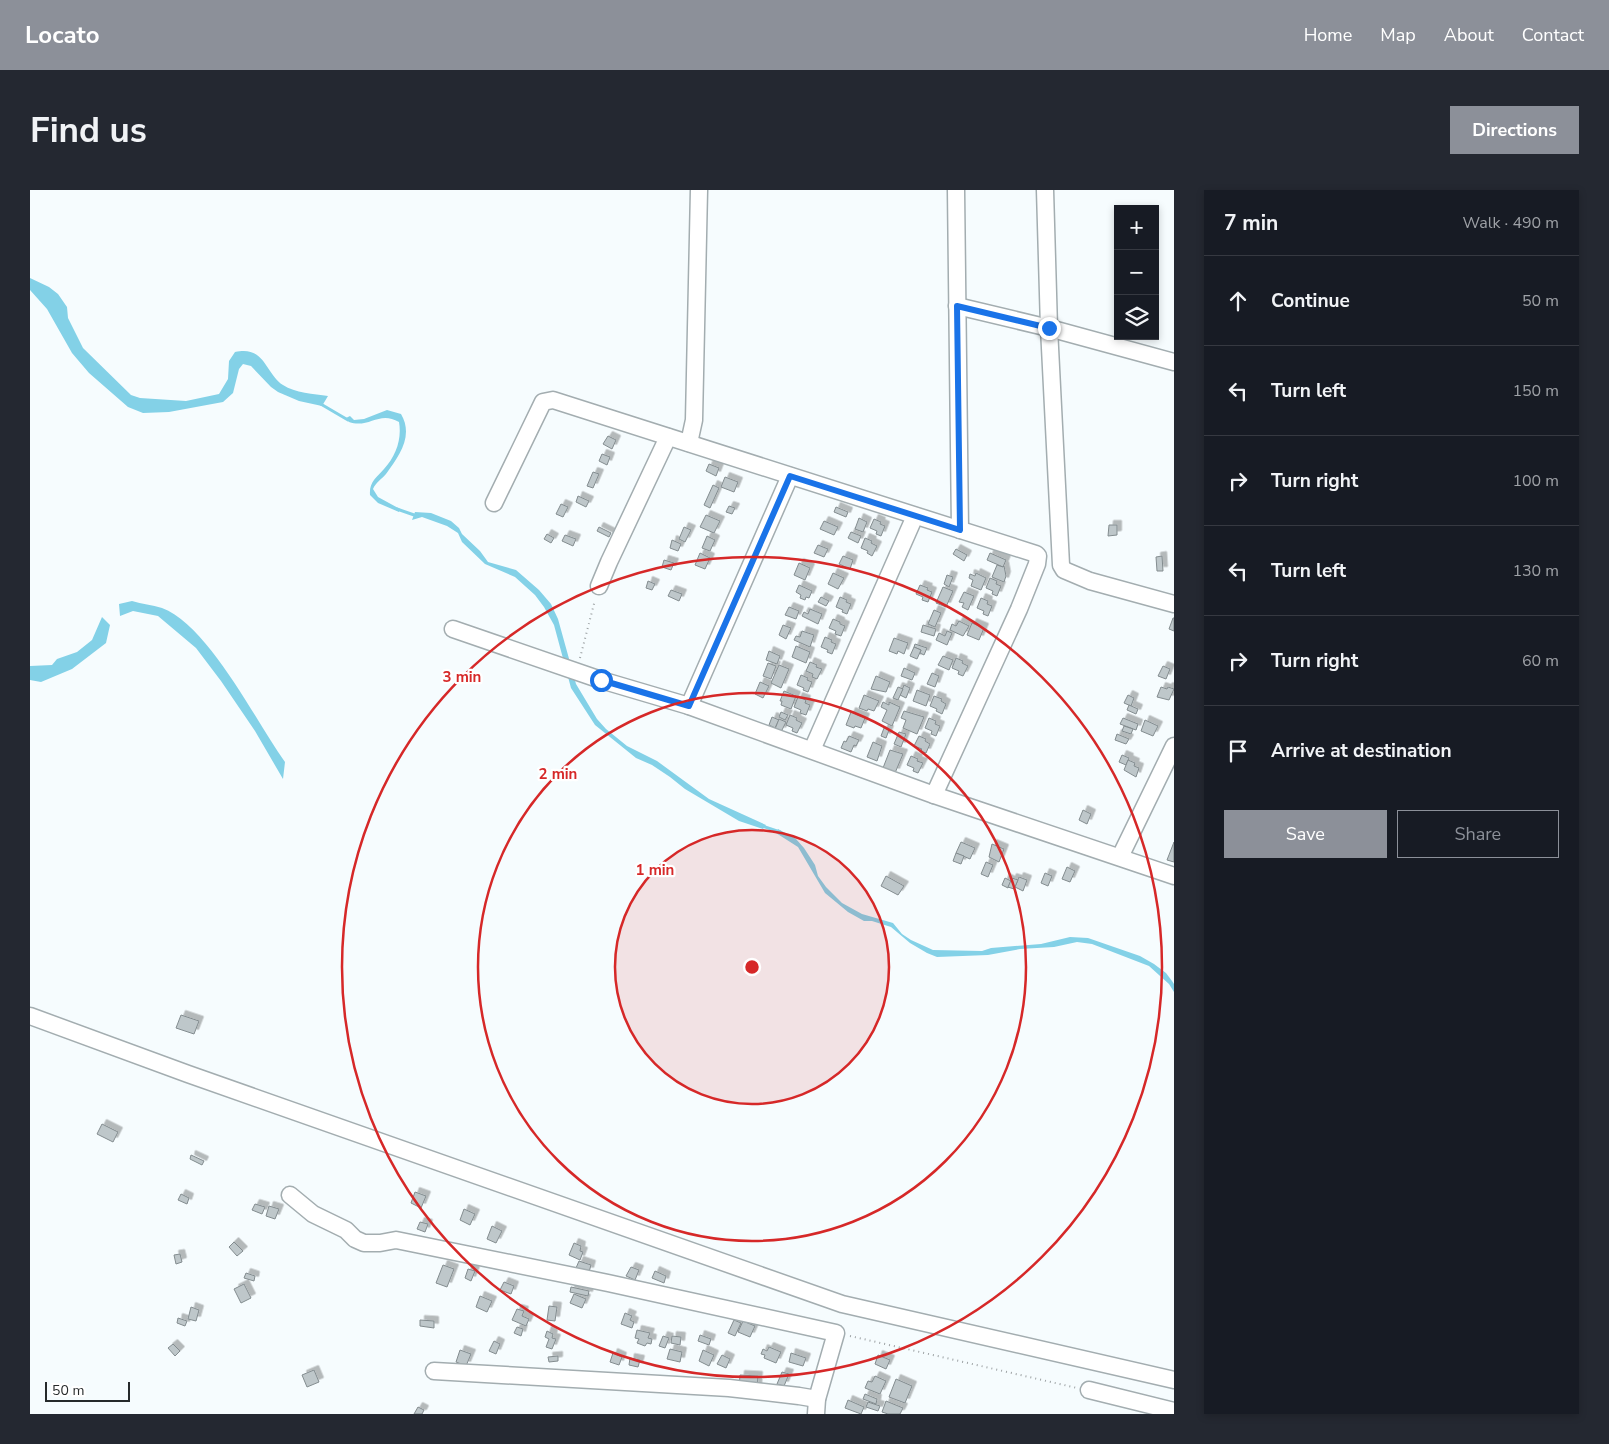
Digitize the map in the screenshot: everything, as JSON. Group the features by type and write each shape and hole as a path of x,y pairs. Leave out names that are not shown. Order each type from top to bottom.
{"street":[{"path":"689,443 694,420 699,190"},
{"path":"956,190 960,530"},
{"path":"1045,190 1049,328 1061,564 1064,570 1090,581 1174,604"},
{"path":"957,306 1049,328 1174,362"},
{"path":"494,503 543,402 553,400 1032,552 1038,556 1039,560 1019,609 934,795"},
{"path":"599,586 608,562 668,437"},
{"path":"689,706 790,476"},
{"path":"812,750 915,516"},
{"path":"453,629 601,680 689,706 934,795 1174,876"},
{"path":"1120,857 1174,746"},
{"path":"30,1016 188,1074 842,1304 1174,1380"},
{"path":"290,1195 313,1214 346,1230 355,1239 364,1243 396,1240 836,1332 816,1407 799,1396 729,1388 434,1371"},
{"path":"1089,1390 1174,1411"}],"path":[{"path":"577,671 599,586"},
{"path":"836,1332 1089,1390"}],"water":[{"path":"30,278 49,287 58,294 67,307 68,318 83,348 131,395 140,398 186,401 219,394 228,379 229,361 235,352 245,351 259,356 277,380 288,388 305,393 328,396 322,406 299,401 278,392 251,366 243,364 239,369 233,393 223,402 169,412 143,413 128,407 89,373 72,353 47,309 30,290"},
{"path":"387,410 401,414 405,422 405,438 396,460 373,489 378,497 400,509 399,512 378,503 370,495 370,491 374,480 395,453 400,435 399,422 386,418 356,424 349,422 346,418 350,416 354,420 364,419"},
{"path":"415,512 431,513 451,521 488,562 516,570 539,590 551,604 558,619 576,684 597,719 606,729 627,746 657,761 709,799 766,825 763,829 739,821 685,789 652,765 636,758 595,725 571,688 554,625 535,595 515,577 485,564 462,542 458,533 447,526 422,517 412,520"},
{"path":"132,601 162,608 180,618 214,654 285,762 283,779 255,731 196,648 158,616 133,611 120,616 119,604"},
{"path":"102,617 110,625 106,643 72,669 41,682 30,680 30,666 52,665 57,659 77,652 92,640"},
{"path":"778,829 796,839 804,848 815,865 818,876 842,903 862,914 893,923 902,934 933,950 982,951 991,948 1041,944 1070,937 1088,938 1140,956 1154,964 1166,973 1172,981 1174,992 1169,984 1149,966 1092,944 1077,942 1054,947 1020,949 988,955 937,957 927,953 910,943 891,927 872,921 864,921 848,912 825,893 798,847 776,833"}],"building":[{"path":"608,436 616,440 612,449 603,444"},
{"path":"602,454 610,457 607,465 599,461"},
{"path":"709,464 719,468 716,476 706,471"},
{"path":"593,472 599,474 593,488 587,486"},
{"path":"725,477 738,482 734,492 721,487"},
{"path":"713,485 719,488 710,508 704,505"},
{"path":"578,496 589,501 586,507 576,502"},
{"path":"561,504 568,507 563,517 556,514"},
{"path":"729,506 735,508 732,514 726,512"},
{"path":"836,507 848,512 846,517 834,512"},
{"path":"706,515 720,521 714,533 700,527"},
{"path":"859,518 867,522 863,532 855,529"},
{"path":"874,519 885,526 881,536 876,534 877,531 870,528"},
{"path":"824,521 838,527 834,535 820,529"},
{"path":"1109,525 1117,525 1117,535 1108,536"},
{"path":"599,527 611,533 609,537 597,531"},
{"path":"684,527 691,530 685,542 679,539"},
{"path":"851,532 861,536 858,543 848,538"},
{"path":"547,534 554,538 551,543 544,539"},
{"path":"565,535 576,539 573,546 562,541"},
{"path":"707,536 715,540 710,551 702,548"},
{"path":"865,538 877,546 872,556 867,553 868,551 861,548"},
{"path":"672,540 681,544 678,551 670,548"},
{"path":"818,545 828,549 824,557 814,553"},
{"path":"956,549 967,555 964,561 953,554"},
{"path":"700,553 710,558 705,569 695,565"},
{"path":"990,553 1006,560 1003,567 987,560"},
{"path":"843,556 853,560 850,569 839,564"},
{"path":"1162,556 1163,571 1157,571 1156,557"},
{"path":"664,560 674,563 671,570 662,567"},
{"path":"799,563 810,568 805,580 794,575"},
{"path":"997,565 1004,566 1006,576 1004,582 992,577"},
{"path":"833,573 844,578 838,589 828,584"},
{"path":"976,573 986,578 981,590 971,586 973,580 969,578 970,574 975,576"},
{"path":"947,575 953,577 949,587 944,584"},
{"path":"990,578 997,581 996,584 1001,586 997,596 992,594 993,591 986,588"},
{"path":"648,581 655,584 652,590 646,588"},
{"path":"799,585 812,591 809,598 806,597 805,600 800,598 801,595 796,592"},
{"path":"920,585 932,592 928,602 922,600 923,597 916,594"},
{"path":"943,587 953,591 946,607 936,603"},
{"path":"671,590 682,594 679,601 668,596"},
{"path":"964,592 974,596 968,610 962,607 964,603 959,602"},
{"path":"821,597 829,601 826,606 818,602"},
{"path":"840,597 851,604 847,614 836,607"},
{"path":"981,598 988,601 987,604 992,606 988,616 983,614 984,611 977,608"},
{"path":"789,607 799,611 796,619 785,615"},
{"path":"810,609 822,614 818,624 802,616 804,612 808,614"},
{"path":"934,610 941,613 935,627 928,624"},
{"path":"1174,618 1174,631 1169,629"},
{"path":"833,619 845,626 841,636 835,634 836,631 829,628"},
{"path":"959,621 969,626 963,636 950,630 952,624 956,626"},
{"path":"972,623 984,628 979,640 967,635"},
{"path":"783,625 791,628 786,639 779,635"},
{"path":"923,625 936,629 934,636 921,632"},
{"path":"802,631 814,635 810,647 794,640 796,636 800,637"},
{"path":"947,631 952,633 947,645 936,640 939,633 945,636"},
{"path":"825,637 836,644 832,654 821,647"},
{"path":"894,638 908,643 904,654 898,651 897,654 889,651"},
{"path":"915,644 927,648 924,655 920,653 921,650 914,647"},
{"path":"796,646 810,652 806,663 792,657"},
{"path":"914,647 921,650 917,659 910,656"},
{"path":"769,651 780,656 777,664 766,660"},
{"path":"943,656 953,660 949,670 938,665"},
{"path":"956,658 968,666 963,676 958,674 959,671 952,668"},
{"path":"810,662 822,669 817,679 812,677 813,674 806,671"},
{"path":"768,663 776,666 771,679 763,676"},
{"path":"779,665 789,669 781,688 771,683"},
{"path":"1163,666 1170,669 1166,679 1158,676"},
{"path":"904,668 915,673 912,680 901,676"},
{"path":"932,673 939,676 935,687 927,684"},
{"path":"801,675 812,682 808,692 797,685"},
{"path":"876,676 890,682 886,692 871,689"},
{"path":"760,682 769,686 763,698 755,694"},
{"path":"904,685 910,688 906,698 900,695"},
{"path":"898,687 903,689 898,700 893,698"},
{"path":"1161,687 1174,689 1169,700 1157,697"},
{"path":"917,690 930,695 926,706 913,701"},
{"path":"784,691 796,696 791,709 781,705 782,701 780,701"},
{"path":"864,695 879,701 874,711 859,708"},
{"path":"1128,695 1134,698 1131,706 1124,703"},
{"path":"934,696 942,699 941,701 946,704 942,714 930,706"},
{"path":"798,697 806,700 805,703 810,705 806,715 800,713 801,710 794,707"},
{"path":"883,702 889,705 889,702 900,707 892,726 882,721 887,710 881,707"},
{"path":"1129,705 1138,709 1136,714 1127,710"},
{"path":"904,711 924,717 917,734 903,728 906,720 901,718"},
{"path":"781,712 788,715 785,720 779,717"},
{"path":"851,712 865,718 861,728 846,725"},
{"path":"790,715 802,723 797,733 792,731 793,728 786,725"},
{"path":"772,717 779,720 775,728 769,725"},
{"path":"929,718 936,721 935,724 940,726 936,736 931,734 932,731 925,728"},
{"path":"1123,718 1138,724 1136,730 1120,724"},
{"path":"779,719 786,722 781,732 775,729"},
{"path":"1145,720 1158,726 1153,736 1141,731"},
{"path":"1124,726 1133,729 1131,734 1122,731"},
{"path":"884,728 889,730 886,738 881,736"},
{"path":"899,732 906,734 901,747 894,744"},
{"path":"1117,734 1129,739 1126,744 1115,740"},
{"path":"849,736 859,740 851,752 841,748"},
{"path":"919,736 926,739 925,741 930,744 926,753 914,746"},
{"path":"873,742 882,746 877,761 867,757"},
{"path":"890,750 903,754 895,773 883,768"},
{"path":"1122,755 1129,758 1126,765 1119,762"},
{"path":"911,756 923,763 918,773 913,771 914,768 907,765"},
{"path":"1128,760 1135,763 1134,766 1139,768 1136,777 1124,770"},
{"path":"1083,810 1091,814 1087,824 1079,820"},
{"path":"961,842 975,848 970,859 956,853"},
{"path":"1174,842 1174,862 1167,860"},
{"path":"992,844 1004,849 999,862 989,857"},
{"path":"956,853 964,856 961,864 953,861"},
{"path":"986,862 993,865 988,877 981,874"},
{"path":"1067,867 1075,871 1070,882 1062,879"},
{"path":"1045,873 1052,876 1048,886 1041,883"},
{"path":"886,876 904,886 898,895 881,886"},
{"path":"1019,877 1027,880 1023,891 1015,887"},
{"path":"1005,878 1011,881 1008,888 1002,885"},
{"path":"1012,878 1018,880 1014,889 1008,887"},
{"path":"181,1015 199,1021 194,1034 176,1028"},
{"path":"102,1124 118,1132 113,1142 97,1134"},
{"path":"191,1155 204,1161 202,1165 190,1159"},
{"path":"415,1192 426,1196 421,1208 411,1203"},
{"path":"181,1194 189,1198 187,1204 178,1200"},
{"path":"255,1204 265,1207 262,1214 252,1210"},
{"path":"269,1206 279,1209 275,1219 266,1216"},
{"path":"464,1209 475,1214 470,1225 460,1220"},
{"path":"420,1222 428,1224 425,1232 417,1229"},
{"path":"492,1226 502,1231 496,1243 487,1239"},
{"path":"234,1242 243,1251 237,1256 229,1247"},
{"path":"574,1243 581,1246 580,1251 583,1252 580,1260 569,1255"},
{"path":"180,1254 182,1262 176,1264 174,1255"},
{"path":"579,1261 591,1265 589,1272 576,1268"},
{"path":"443,1265 454,1269 447,1287 436,1283"},
{"path":"631,1267 639,1270 635,1280 626,1276"},
{"path":"468,1269 475,1271 471,1281 465,1278"},
{"path":"655,1271 666,1276 664,1283 652,1278"},
{"path":"246,1273 255,1276 254,1281 244,1278"},
{"path":"504,1282 514,1286 511,1294 500,1290"},
{"path":"244,1284 251,1298 241,1303 234,1289"},
{"path":"571,1287 589,1291 588,1296 570,1292"},
{"path":"574,1294 586,1299 582,1308 570,1303"},
{"path":"480,1296 492,1301 487,1312 476,1307"},
{"path":"549,1306 557,1307 555,1321 547,1320"},
{"path":"191,1307 199,1310 196,1321 188,1319"},
{"path":"517,1309 524,1311 522,1316 529,1319 526,1326 512,1320"},
{"path":"625,1313 632,1316 630,1320 634,1322 632,1328 621,1324"},
{"path":"178,1318 187,1321 185,1326 177,1323"},
{"path":"420,1320 434,1321 434,1328 420,1326"},
{"path":"734,1320 741,1323 735,1336 728,1333"},
{"path":"743,1321 755,1326 750,1337 738,1332"},
{"path":"517,1327 523,1329 521,1336 514,1333"},
{"path":"637,1330 650,1333 648,1338 652,1339 651,1344 647,1343 645,1346 637,1343 639,1339 635,1338"},
{"path":"547,1331 553,1334 552,1338 556,1339 552,1349 546,1347 549,1339 545,1337"},
{"path":"700,1335 711,1339 709,1345 698,1341"},
{"path":"663,1336 669,1338 665,1348 659,1346"},
{"path":"672,1336 681,1337 680,1345 671,1343"},
{"path":"494,1341 500,1344 496,1354 489,1351"},
{"path":"173,1344 180,1351 175,1356 168,1348"},
{"path":"769,1347 781,1352 776,1363 764,1358 765,1355 761,1354 763,1349 767,1351"},
{"path":"670,1349 682,1352 680,1362 667,1359"},
{"path":"460,1350 471,1354 466,1366 456,1362"},
{"path":"703,1350 714,1355 709,1366 699,1361"},
{"path":"613,1353 622,1357 619,1365 610,1362"},
{"path":"791,1353 806,1358 803,1366 789,1362"},
{"path":"722,1355 730,1359 726,1368 717,1364"},
{"path":"878,1355 890,1360 886,1369 875,1364"},
{"path":"558,1356 558,1361 549,1362 548,1357"},
{"path":"630,1358 640,1360 638,1367 629,1365"},
{"path":"314,1370 319,1382 307,1387 302,1375"},
{"path":"782,1372 789,1374 784,1386 777,1384"},
{"path":"740,1375 758,1376 757,1389 739,1388"},
{"path":"875,1376 886,1381 880,1394 865,1388 868,1381 872,1382"},
{"path":"896,1379 912,1386 905,1403 889,1397"},
{"path":"865,1394 877,1399 876,1404 863,1399"},
{"path":"848,1400 864,1407 861,1414 845,1408"},
{"path":"886,1401 903,1408 900,1414 882,1412"},
{"path":"868,1402 880,1406 878,1411 866,1407"},
{"path":"418,1407 424,1410 422,1414 414,1414"}],"waterway":[{"path":"319,403 348,420"},
{"path":"397,509 417,516"},
{"path":"762,826 780,832"}],"route":[{"path":"601,680 689,706 790,476 960,530 957,306 1049,328"}]}
